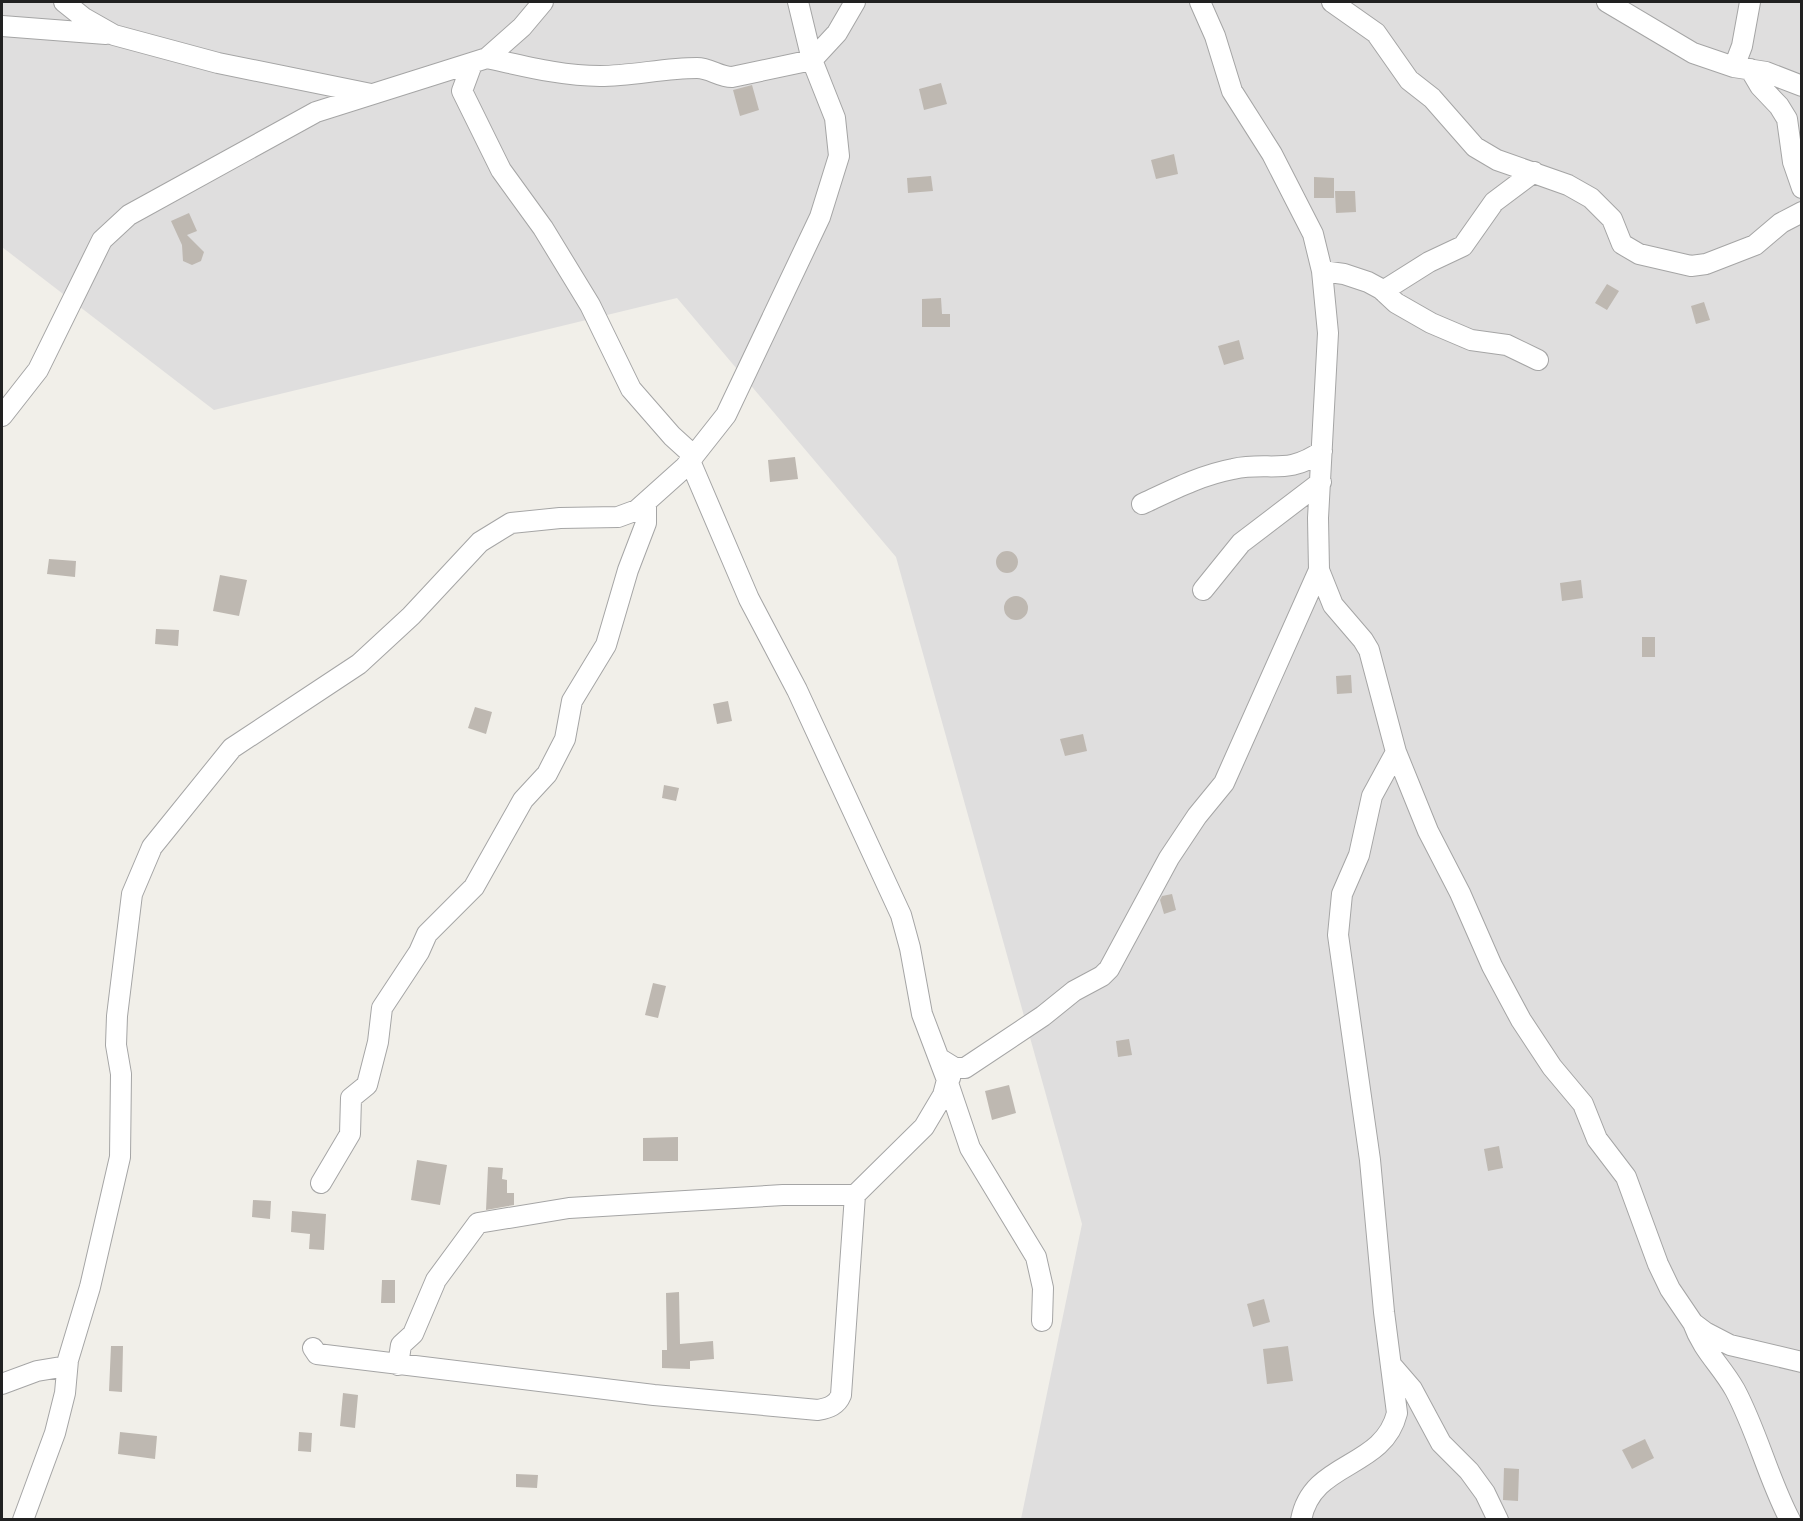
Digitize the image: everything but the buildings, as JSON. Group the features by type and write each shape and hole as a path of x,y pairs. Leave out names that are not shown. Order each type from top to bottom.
{"street":[{"path":"64,2 84,18 114,35"},
{"path":"2,416 38,370 102,240 129,215 316,112 479,61 522,27 543,2"},
{"path":"23,1520 55,1433 65,1393 67,1366 90,1287 120,1157 121,1074 116,1045 117,1016 132,894 152,847 232,748 359,664 430,597 467,554 494,532 511,523 618,517 646,504 692,458 726,415 820,217 839,156 837,127 812,60 798,2"},
{"path":"479,61 569,74 603,76 666,68 700,68 712,69 725,76 812,60 837,33 855,2"},
{"path":"313,1348 317,1354 654,1395 818,1410 828,1408 839,1400 855,1195 924,1127 943,1095 947,1080 1043,1016 1074,991 1102,976 1117,959 1169,858 1197,816 1224,783 1318,570 1328,333 1322,271 1313,234 1304,212 1264,140 1232,91 1215,36 1200,2"},
{"path":"1332,2 1376,33 1409,81 1432,98 1476,147 1497,160 1578,190 1602,207 1611,219 1623,244 1629,249 1652,258 1691,266 1706,264 1755,246 1781,224 1802,212"},
{"path":"1607,2 1679,46 1742,68 1772,74 1802,86"},
{"path":"1750,2 1742,46 1742,68 1779,106 1787,119 1793,162 1802,188"},
{"path":"2,26 114,35 218,63 375,95"},
{"path":"479,61 462,91 501,170 543,228 580,288 631,389 692,458 749,599 797,690 889,886 910,948 922,1014 942,1060 970,1148 1036,1257 1043,1288 1042,1320"},
{"path":"1383,291 1429,262 1464,246 1494,202 1534,172"},
{"path":"1322,271 1352,277 1383,291 1396,303 1431,323 1471,340 1507,345 1538,360"},
{"path":"1142,504 1196,479 1219,472 1236,468 1303,464 1322,451"},
{"path":"1203,590 1241,543 1321,482"},
{"path":"321,1183 351,1134 351,1098 367,1085 378,1042 382,1008 419,952 427,934 474,887 523,800 547,774 565,739 572,702 606,645 628,570 646,524 646,504"},
{"path":"1318,570 1333,605 1364,640 1369,650 1396,752 1428,831 1460,893 1492,966 1521,1020 1552,1067 1583,1104 1597,1139 1626,1177 1658,1264 1670,1289 1694,1323 1704,1350 1735,1390 1768,1473 1790,1520"},
{"path":"1301,1520 1316,1487 1330,1474 1358,1461 1378,1445 1392,1426 1397,1413 1393,1367 1384,1312 1370,1160 1338,935 1342,894 1361,847 1372,796 1396,752"},
{"path":"942,1060 955,1068 965,1068"},
{"path":"398,1365 399,1348 413,1334 436,1280 472,1230 483,1220 581,1208 783,1195 855,1195"},
{"path":"1694,1323 1730,1344 1802,1362"},
{"path":"2,1384 37,1371 67,1366"},
{"path":"1393,1367 1412,1389 1441,1443 1469,1471 1485,1493 1498,1520"}],"shaded area":[{"path":"2,2 1801,2 1801,1519 1021,1519 1082,1224 896,557 677,298 214,410 2,247"}]}
